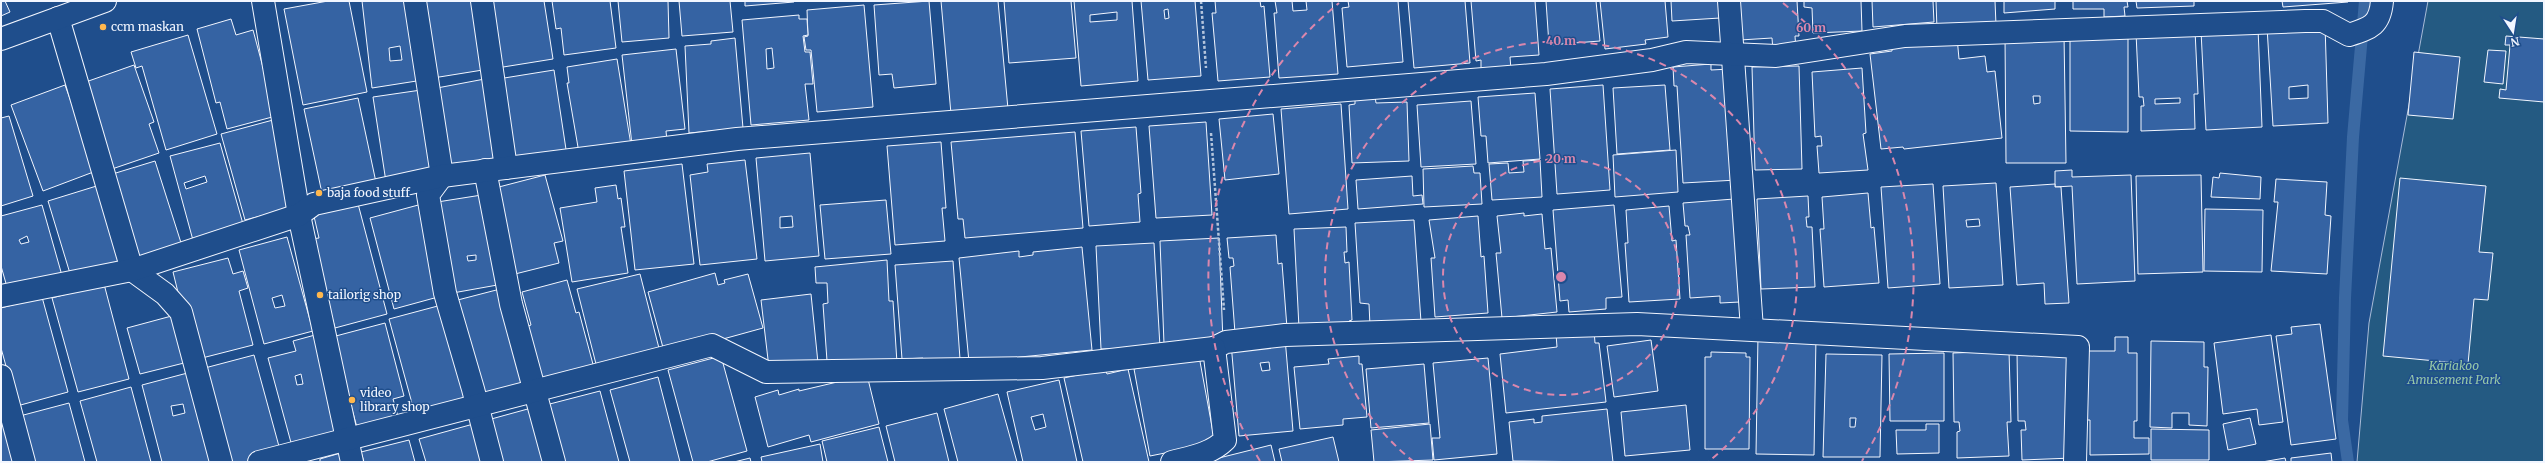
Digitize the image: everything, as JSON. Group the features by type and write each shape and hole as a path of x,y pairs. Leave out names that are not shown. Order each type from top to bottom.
{"street":[{"path":"1,39 105,1"},
{"path":"263,1 299,215 352,462"},
{"path":"415,1 442,176 428,194 445,293 492,462"},
{"path":"482,1 496,169 511,304 554,462"},
{"path":"1729,1 1732,56 1743,181 1752,329"},
{"path":"1,296 132,270 299,215 314,204 442,176 737,139 1546,74 1652,60 1686,52 1732,56 1776,56 1905,36 2289,21 2323,21 2349,34 2370,28 2381,16 2382,1"},
{"path":"58,18 132,270 165,294 181,312 221,462"},
{"path":"259,462 346,438 535,392 712,345 766,372 1042,368 1285,335 1637,324 2078,347 2075,462"},
{"path":"1172,462 1206,457 1225,440 1220,345"},
{"path":"1,376 24,462"}],"path":[{"path":"1201,1 1208,100 1220,345"}],"green space":[{"name":"Kariakoo Amusement Park","path":"2428,1 2544,1 2544,462 2357,462 2369,323"}],"building":[{"path":"1,1 5,1 10,12 1,16"},
{"path":"328,1 349,1 367,92 303,105 284,9"},
{"path":"362,1 411,1 423,80 372,88","holes":["400,46 402,60 390,61 389,48"]},
{"path":"422,1 479,1 489,69 433,78"},
{"path":"487,1 544,1 553,59 497,68"},
{"path":"552,1 610,1 616,48 564,55 561,28 556,29"},
{"path":"618,1 668,1 669,38 622,42"},
{"path":"679,1 730,1 733,32 682,36"},
{"path":"745,1 794,1 794,2 745,6"},
{"path":"929,1 936,84 894,88 892,74 879,75 874,5"},
{"path":"941,1 998,1 1008,109 951,114"},
{"path":"1004,1 1071,1 1076,58 1009,63"},
{"path":"1074,1 1132,1 1138,81 1081,86","holes":["1117,12 1117,20 1090,22 1090,15"]},
{"path":"1141,1 1195,1 1201,76 1148,80","holes":["1168,9 1169,18 1165,19 1164,10"]},
{"path":"1215,1 1260,1 1261,7 1264,6 1270,77 1218,81 1212,13 1216,13"},
{"path":"1275,1 1292,1 1293,11 1307,10 1306,1 1332,1 1338,74 1279,78 1274,13 1277,13"},
{"path":"1348,1 1398,1 1403,62 1347,67 1342,8 1349,7"},
{"path":"1408,1 1465,1 1470,63 1414,68"},
{"path":"1471,1 1535,1 1539,55 1510,57 1511,70 1481,73 1481,60 1476,61"},
{"path":"1546,1 1596,1 1600,41 1549,45"},
{"path":"1600,1 1665,1 1668,37 1645,40 1646,44 1605,49"},
{"path":"1671,1 1719,1 1720,18 1672,21"},
{"path":"1738,1 1797,1 1799,36 1795,36 1796,50 1773,51 1772,38 1740,40"},
{"path":"1804,1 1861,1 1862,31 1813,33 1812,8 1804,7"},
{"path":"1872,1 1933,1 1934,22 1873,27"},
{"path":"1936,1 1995,1 1996,25 1937,30"},
{"path":"2004,1 2055,1 2055,9 2004,13"},
{"path":"2073,1 2127,1 2128,7 2124,7 2125,16 2104,17 2104,9 2073,9"},
{"path":"2136,1 2194,1 2194,6 2137,8"},
{"path":"2282,1 2348,1 2348,2 2283,7"},
{"path":"864,5 873,107 817,112 811,50 806,50 804,37 808,36 807,10"},
{"path":"799,15 799,19 807,19 808,35 803,36 805,52 810,52 813,84 805,84 809,120 751,125 742,20","holes":["772,48 774,68 767,69 766,49"]},
{"path":"231,19 236,35 253,30 276,116 227,129 220,102 216,103 197,29"},
{"path":"2325,24 2328,123 2273,126 2267,27","holes":["2308,85 2308,98 2289,99 2289,87"]},
{"path":"2258,28 2262,127 2206,130 2201,31"},
{"path":"2195,30 2198,94 2194,94 2195,129 2141,131 2141,106 2144,106 2143,97 2139,97 2136,33","holes":["2180,98 2180,103 2155,104 2155,99"]},
{"path":"2070,33 2128,33 2128,132 2070,131"},
{"path":"188,35 217,134 166,150 142,66 136,68 131,52"},
{"path":"2064,35 2066,163 2006,163 2005,36","holes":["2033,96 2040,96 2040,103 2034,104"]},
{"path":"2506,36 2544,39 2544,102 2499,98 2500,89 2506,90 2510,45 2505,45"},
{"path":"1957,37 1959,59 1985,56 1987,72 1995,71 2002,138 1904,149 1903,147 1881,149 1870,54 1892,51 1892,45"},
{"path":"735,38 743,128 689,133 685,46 711,44 711,41"},
{"path":"676,49 685,129 666,131 667,141 632,145 622,55"},
{"path":"2488,50 2506,51 2503,84 2484,82"},
{"path":"2414,52 2460,57 2453,119 2408,115"},
{"path":"617,59 631,145 579,153 567,83 569,83 567,67"},
{"path":"1711,64 1711,70 1730,69 1737,180 1683,183 1677,86 1674,86 1673,67"},
{"path":"134,65 154,122 149,124 159,153 109,170 80,84"},
{"path":"1799,66 1802,169 1755,170 1752,67"},
{"path":"1862,68 1866,133 1863,134 1868,170 1819,173 1817,146 1822,146 1821,136 1815,137 1812,72"},
{"path":"554,70 567,156 511,165 498,79"},
{"path":"490,78 504,162 450,171 437,88"},
{"path":"65,85 96,171 43,191 11,105"},
{"path":"1603,85 1610,190 1557,194 1550,89"},
{"path":"1665,85 1670,150 1617,154 1613,88"},
{"path":"428,89 441,174 386,182 373,97"},
{"path":"1535,93 1540,159 1488,163 1486,136 1481,136 1478,97"},
{"path":"1355,96 1375,96 1376,103 1407,102 1409,161 1352,163 1349,105 1355,104"},
{"path":"358,98 377,187 323,198 304,109"},
{"path":"1471,101 1476,164 1421,167 1417,105"},
{"path":"1341,104 1348,209 1289,214 1281,109"},
{"path":"1273,114 1279,174 1225,180 1219,119"},
{"path":"9,116 33,196 1,206 1,118"},
{"path":"273,120 296,207 245,220 221,134"},
{"path":"1206,122 1212,215 1156,218 1149,126"},
{"path":"1136,127 1141,193 1138,194 1140,222 1089,226 1081,131"},
{"path":"1075,132 1083,228 965,238 963,219 958,219 951,142"},
{"path":"941,142 946,208 942,208 945,241 895,245 887,146"},
{"path":"220,143 245,231 194,244 170,156","holes":["205,176 207,182 186,189 184,183"]},
{"path":"1676,150 1678,192 1615,197 1613,155"},
{"path":"810,153 819,256 765,261 756,158","holes":["792,216 793,227 780,228 780,217"]},
{"path":"745,160 757,259 700,265 690,175 708,172 707,164"},
{"path":"1540,160 1542,197 1492,200 1489,164 1508,163 1509,173 1524,172 1523,161"},
{"path":"155,161 183,249 133,264 106,176"},
{"path":"682,164 694,264 635,270 624,171"},
{"path":"1473,166 1474,173 1480,173 1482,204 1424,207 1423,169"},
{"path":"2072,170 2072,177 2131,175 2135,281 2077,284 2072,186 2055,187 2055,171"},
{"path":"2220,173 2261,177 2260,199 2211,197 2213,177 2219,178"},
{"path":"545,175 563,241 554,243 559,263 515,274 495,188"},
{"path":"2201,175 2203,272 2138,274 2136,176"},
{"path":"1412,176 1413,196 1422,195 1423,204 1358,209 1356,180"},
{"path":"2400,178 2486,186 2479,252 2493,253 2488,300 2474,299 2468,364 2383,356"},
{"path":"2276,179 2327,182 2325,215 2331,216 2327,274 2271,271 2278,202 2274,202"},
{"path":"1996,183 2003,285 1949,288 1943,186","holes":["1979,219 1980,226 1967,227 1966,220"]},
{"path":"103,184 126,259 103,266 72,280 48,201"},
{"path":"1933,184 1940,284 1888,288 1881,187"},
{"path":"2055,184 2055,187 2061,187 2069,303 2045,304 2044,283 2017,285 2010,187"},
{"path":"616,185 618,199 621,198 625,227 621,227 628,273 572,282 560,208 597,202 595,188"},
{"path":"1868,193 1871,228 1874,227 1879,283 1824,287 1820,229 1824,229 1822,197"},
{"path":"488,194 503,284 447,294 431,203","holes":["476,255 476,260 468,261 467,256"]},
{"path":"1808,196 1809,217 1806,217 1807,227 1812,227 1815,287 1761,289 1757,199"},
{"path":"1734,199 1740,302 1720,303 1720,296 1690,298 1686,235 1690,235 1688,226 1685,226 1683,203"},
{"path":"357,200 387,314 335,328 311,239 319,238 313,212"},
{"path":"886,200 891,254 825,259 820,205"},
{"path":"422,204 438,297 394,309 370,218"},
{"path":"42,205 63,279 9,294 1,266 1,216","holes":["27,236 29,242 21,244 19,240"]},
{"path":"1614,205 1622,297 1606,298 1606,309 1569,312 1568,300 1560,301 1553,210"},
{"path":"1669,206 1672,241 1676,240 1680,299 1629,302 1625,243 1628,243 1626,210"},
{"path":"2205,209 2263,210 2262,272 2204,271"},
{"path":"1524,213 1524,216 1542,214 1545,249 1551,248 1557,312 1502,318 1496,253 1501,253 1497,216"},
{"path":"1478,216 1481,257 1484,256 1488,313 1435,317 1431,258 1435,258 1429,220"},
{"path":"1414,220 1421,322 1370,326 1369,304 1360,303 1355,223"},
{"path":"1346,227 1347,252 1344,252 1345,263 1349,262 1352,320 1349,321 1350,326 1299,328 1294,229"},
{"path":"1276,235 1278,264 1282,263 1287,328 1235,333 1230,267 1234,266 1233,258 1229,258 1227,238"},
{"path":"287,237 313,331 264,344 239,250","holes":["282,295 285,306 275,308 272,298"]},
{"path":"1219,238 1223,342 1164,344 1160,241"},
{"path":"1154,243 1160,347 1101,349 1096,246"},
{"path":"1082,247 1092,350 969,362 959,258 1019,251 1019,257 1033,255 1033,252"},
{"path":"228,258 233,274 243,271 248,288 239,291 253,345 202,358 189,337 173,272"},
{"path":"887,260 889,301 893,301 897,363 849,366 848,360 827,361 823,304 828,303 827,283 816,283 815,267"},
{"path":"953,261 960,359 923,362 923,358 902,359 895,265"},
{"path":"715,273 718,285 725,283 724,280 748,274 763,328 665,355 648,292"},
{"path":"640,274 661,356 598,372 577,289"},
{"path":"567,280 576,313 579,312 594,368 541,382 526,327 531,325 522,292"},
{"path":"104,284 129,379 78,392 52,298"},
{"path":"504,288 530,385 477,399 450,302"},
{"path":"811,294 818,363 769,368 761,300"},
{"path":"42,297 68,392 17,406 1,348 1,308"},
{"path":"449,303 475,402 416,418 389,319"},
{"path":"179,314 192,361 140,374 127,328"},
{"path":"385,323 404,396 393,399 399,420 358,431 332,337"},
{"path":"2320,324 2336,439 2291,445 2276,336 2292,334 2291,327"},
{"path":"1594,330 1595,343 1599,343 1606,402 1506,413 1500,354 1557,347 1556,334"},
{"path":"315,335 342,437 293,450 268,358 296,351 293,341","holes":["301,374 303,384 297,385 295,376"]},
{"path":"1758,335 1816,336 1814,455 1756,454"},
{"path":"2271,335 2283,422 2259,425 2257,409 2223,414 2214,343"},
{"path":"2115,337 2128,337 2128,353 2137,353 2137,421 2134,421 2134,438 2149,438 2149,454 2090,455 2090,420 2083,420 2082,351 2115,351"},
{"path":"1285,338 1293,431 1239,436 1231,343","holes":["1269,362 1270,370 1262,371 1260,363"]},
{"path":"1651,340 1658,391 1614,397 1607,346"},
{"path":"2151,341 2204,342 2204,367 2208,367 2207,426 2189,425 2189,413 2172,413 2172,428 2150,427"},
{"path":"2071,350 2072,458 2022,460 2021,430 2026,430 2025,421 2018,421 2017,352"},
{"path":"2009,351 2011,422 2007,422 2009,456 1957,458 1957,432 1960,431 1959,422 1954,422 1953,353"},
{"path":"1711,352 1746,353 1746,357 1750,357 1749,449 1705,449 1705,357 1711,357"},
{"path":"1944,353 1944,421 1890,421 1889,354"},
{"path":"1826,354 1882,355 1880,457 1823,457","holes":["1850,418 1856,418 1855,427 1850,427"]},
{"path":"254,355 280,450 253,462 226,462 201,369"},
{"path":"721,356 747,451 707,462 693,462 668,370"},
{"path":"1199,356 1215,443 1150,456 1134,369"},
{"path":"1359,356 1359,364 1362,364 1367,417 1343,419 1343,425 1300,429 1294,367 1329,364 1328,359"},
{"path":"1488,358 1497,454 1434,460 1432,438 1440,438 1433,363"},
{"path":"1424,364 1429,423 1371,428 1366,369"},
{"path":"1105,369 1107,374 1128,369 1149,462 1083,462 1064,378"},
{"path":"195,371 220,462 162,462 142,385","holes":["183,404 185,413 173,416 171,406"]},
{"path":"867,375 879,424 811,442 809,435 768,447 755,397 778,390 779,395 799,389 799,391"},
{"path":"658,377 680,462 630,462 610,390"},
{"path":"1059,380 1077,462 1023,462 1007,392","holes":["1043,414 1046,427 1035,430 1031,417"]},
{"path":"131,387 151,462 97,462 80,401"},
{"path":"600,391 619,462 557,462 542,406"},
{"path":"998,394 1017,462 958,462 944,409"},
{"path":"69,403 85,462 28,462 16,417"},
{"path":"1686,405 1690,450 1625,456 1621,412"},
{"path":"535,407 550,462 495,462 484,421"},
{"path":"1607,409 1613,462 1513,461 1509,422 1534,419 1534,423 1542,422 1542,416"},
{"path":"937,413 949,462 895,462 886,426"},
{"path":"7,417 21,462 1,462 1,419"},
{"path":"2250,418 2256,444 2228,450 2223,424"},
{"path":"477,423 488,462 426,462 419,439"},
{"path":"1430,424 1433,460 1374,462 1371,430"},
{"path":"1926,424 1939,424 1939,453 1897,454 1896,430 1926,430"},
{"path":"879,427 888,462 827,462 822,441"},
{"path":"2151,429 2209,430 2209,460 2151,460"},
{"path":"1333,437 1339,462 1282,462 1279,449"},
{"path":"409,440 415,462 364,462 361,452"},
{"path":"820,444 823,462 762,462 761,457"},
{"path":"1271,445 1275,462 1216,462 1215,459"},
{"path":"344,452 346,462 320,462 320,459"},
{"path":"2331,453 2332,462 2291,462 2291,458"},
{"path":"750,458 751,462 734,462"},
{"path":"2285,458 2286,462 2262,462"}],"waterway":[{"path":"2348,462 2342,420 2345,298 2353,137 2365,1"}],"place":[{"name":"ccm maskan","path":"103,27"},
{"name":"baja food stuff","path":"319,193"},
{"name":"tailorig shop","path":"320,295"},
{"name":"video library shop","path":"352,400"}]}
